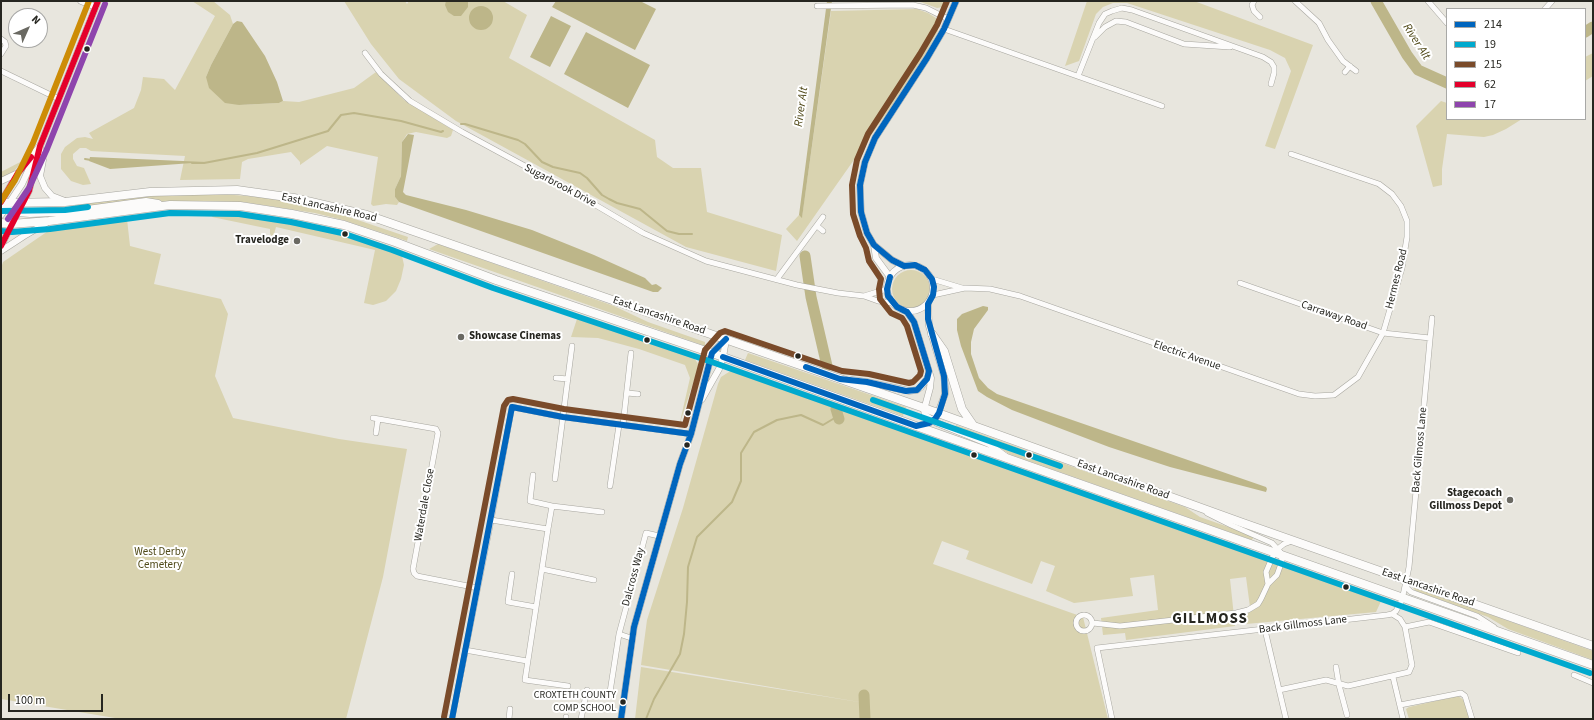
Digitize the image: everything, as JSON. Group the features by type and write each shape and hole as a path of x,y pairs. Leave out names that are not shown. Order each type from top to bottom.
{"highway":[{"name":"East Lancashire Road","path":"7,205 24,202 65,202 150,192 238,190 294,198 367,215 939,413 1406,581 1593,646"},
{"path":"7,205 80,211 146,202 170,205"},
{"name":"East Lancashire Road","path":"11,224 49,221 170,205 240,206 292,214 344,226 395,242 496,280 712,353 1009,459 1278,552 1593,665"},
{"path":"1,219 11,224"},
{"path":"932,334 944,351 962,409 973,425"}],"street":[{"path":"1,246 11,224 7,205 22,184 40,146 97,4 81,1"},
{"path":"890,277 876,258 874,245 861,212 860,185 865,162 875,138 944,29 956,1"},
{"path":"1254,1 1252,5 1254,12 1260,17"},
{"path":"1295,1 1319,23 1328,40 1343,61 1356,71"},
{"path":"1428,1 1446,22"},
{"path":"817,6 913,5 926,8 948,19"},
{"path":"1078,76 1099,23 1105,14 1122,8 1132,10 1263,57 1271,62 1274,67 1271,84"},
{"path":"1093,39 1105,27 1116,21 1126,22 1184,44 1236,47"},
{"path":"944,29 1162,106"},
{"path":"1,39 5,42 6,46 1,54"},
{"name":"Sugarbrook Drive","path":"366,53 381,74 410,101 462,132 644,232 706,261 838,293 864,296"},
{"path":"1345,72 1350,66"},
{"path":"1,71 59,99"},
{"path":"1,219 18,173 40,146"},
{"path":"40,146 43,160 40,176 45,188 52,196 65,202"},
{"path":"24,202 29,191 40,146"},
{"name":"Hermes Road","path":"1291,154 1379,184 1392,194 1401,206 1407,220 1405,252 1402,268 1383,333"},
{"path":"1,181 18,173"},
{"path":"777,279 823,217"},
{"path":"1,251 49,221"},
{"path":"817,226 823,231"},
{"path":"874,245 892,260 904,266"},
{"path":"907,312 922,309 928,304 933,295 934,287 932,279 925,270 920,267 909,265 896,270 890,277 887,289 888,296 892,303 907,312 914,322 929,371 931,383 924,408 925,415 932,421 989,444 1009,459"},
{"name":"Electric Avenue","path":"932,279 965,288 990,289 1020,296 1299,394 1315,396 1334,395 1358,377 1383,333"},
{"name":"Carraway Road","path":"1240,283 1383,333 1430,338"},
{"name":"Electric Avenue","path":"933,295 965,288"},
{"path":"864,296 887,289"},
{"path":"864,296 878,301 892,303"},
{"path":"916,426 923,426 932,421 939,413 945,394 945,381 928,319 928,304"},
{"name":"Back Gilmoss Lane","path":"1402,597 1406,581 1412,533 1432,318"},
{"path":"621,719 631,638 659,536 698,408 712,353 726,339"},
{"path":"698,408 719,370 726,339"},
{"path":"555,479 572,346"},
{"path":"610,486 627,393 631,353"},
{"path":"840,379 867,382 906,391 914,391 927,380 929,371"},
{"path":"556,378 568,379"},
{"path":"627,393 638,394"},
{"path":"452,719 512,407 563,417 690,434"},
{"name":"Waterdale Close","path":"376,433 376,419 436,429 438,433 413,569 414,573 417,576 478,588"},
{"path":"533,475 530,501 552,506 602,512"},
{"path":"1093,623 1120,626 1243,612 1258,604 1268,584 1277,575 1282,561 1272,543 1231,526 1186,502"},
{"path":"552,506 525,680 568,686"},
{"path":"491,520 548,529"},
{"name":"Dalcross Way","path":"610,692 619,634 646,533 659,536"},
{"path":"1268,584 1266,572 1278,552 1294,540"},
{"path":"542,569 594,580"},
{"path":"512,574 508,602 536,607"},
{"path":"1406,581 1411,592 1477,616 1501,632"},
{"path":"1279,690 1326,680 1339,685 1348,686 1393,677 1409,672 1412,665 1405,627 1400,619 1392,614 1399,607 1402,597"},
{"name":"Back Gillmoss Lane","path":"1112,719 1097,648 1265,630 1392,614"},
{"path":"1405,627 1429,622 1518,653"},
{"path":"1265,630 1286,719"},
{"path":"619,634 631,638"},
{"path":"465,650 527,661"},
{"path":"1336,667 1347,715"},
{"path":"1574,675 1593,683"},
{"path":"1393,677 1403,719"},
{"path":"581,719 587,690"},
{"path":"1400,705 1460,693 1465,696 1472,719"},
{"path":"508,719 510,709"}],"green space":[{"path":"192,1 213,1 230,15 233,24 206,77 239,105 279,103 283,101 299,102 354,88 376,72 404,100 453,130 451,136 447,138 416,132 407,134 402,142 401,176 395,189 395,197 399,202 397,205 386,204 373,206 371,204 378,157 327,146 300,165 300,162 291,152 248,159 242,162 240,179 180,180 185,156 91,151 86,148 80,148 73,154 73,159 77,166 84,168 91,184 83,185 71,181 61,169 61,154 65,147 77,138 85,137 93,139 89,133 134,108 141,90 143,77 164,79 175,90 215,16"},
{"path":"344,1 405,1 407,4 409,1 503,1 527,15 509,58 655,140 657,157 673,168 701,168 707,212 782,235 776,271 686,247 456,121 399,79 371,44"},
{"path":"918,1 949,1 943,7 937,8"},
{"path":"1087,1 1194,1 1313,45 1275,149 1265,146 1291,71 1285,58 1270,50 1127,3 1113,3 1103,7 1096,14 1079,61 1065,66"},
{"path":"917,9 936,18 938,31 926,53 891,107 797,241 786,229 799,215 802,217 831,11"},
{"path":"1593,53 1593,76 1586,80 1586,56"},
{"path":"1441,101 1446,103 1446,120 1520,120 1506,129 1484,137 1447,134 1442,169 1442,185 1433,187 1416,126"},
{"path":"24,160 14,171 1,178 1,172"},
{"path":"208,193 273,198 332,209 346,216 408,237 407,241 343,220 315,213 243,202 151,201 81,209 75,207 75,205 141,197"},
{"path":"213,214 250,217 314,227 342,234 342,236 384,244 396,249 402,256 404,265 401,279 396,291 386,301 373,305 364,303 375,250 276,227 272,242 270,241 270,229 212,217"},
{"name":"West Derby Cemetery","path":"127,219 130,246 161,254 154,284 221,299 228,314 215,376 233,418 339,439 407,449 383,577 346,719 121,719 1,699 1,268 3,262 51,229"},
{"path":"438,244 614,306 648,322 705,342 705,346 429,249"},
{"path":"911,270 921,273 927,279 930,289 927,299 921,305 911,308 901,305 895,299 892,289 895,279 901,273"},
{"path":"578,316 694,358 699,365 679,426 690,378 685,365 639,349 598,338 571,337"},
{"path":"748,353 906,407 903,416 745,360"},
{"path":"732,370 1207,539 1382,599 1376,612 1246,624 1245,608 1250,607 1246,577 1230,579 1235,626 1126,640 1125,633 1103,635 1101,618 1158,610 1154,575 1130,578 1133,596 1074,603 1046,591 1055,566 1041,561 1032,584 966,559 969,551 942,541 933,564 1083,617 1108,719 635,719 641,667 865,703 641,665 647,620 683,508 718,384 721,377"},
{"path":"956,425 1185,507 1200,517 1234,529 1253,538 1252,540 1009,454 993,443 955,427"},
{"path":"1413,587 1593,651 1593,660 1508,629 1488,617 1416,591"},
{"path":"1458,696 1464,700 1469,717 1468,719 1409,719 1406,709 1409,707"}],"shaded area":[{"path":"446,1 468,1 468,7 461,16 454,16 448,12 445,5"},
{"path":"556,1 640,1 656,9 635,50 552,7"},
{"path":"827,1 832,1 802,218 799,215"},
{"path":"481,6 489,10 493,18 489,26 481,30 473,26 469,18 473,10"},
{"path":"551,16 571,26 550,67 530,57"},
{"path":"237,21 242,22 265,56 277,82 283,101 279,103 239,105 225,103 209,88 206,77 211,65 233,24"},
{"path":"586,32 650,65 628,108 564,74"},
{"path":"408,134 414,135 403,192 406,195 466,210 532,230 594,255 645,278 652,285 656,284 662,288 658,292 653,292 399,202 395,197 395,189 401,176 402,142"},
{"path":"90,157 206,162 110,169 89,161"},
{"path":"983,306 988,307 988,310 974,329 971,342 971,354 979,378 988,388 997,394 1266,487 1266,492 1170,467 1109,447 1012,410 987,397 978,391 961,346 957,330 957,319 962,314"}],"waterway":[{"name":"River Alt","path":"1376,1 1407,55 1418,70 1446,83"},
{"name":"River Alt","path":"1586,31 1593,27"},
{"path":"192,163 204,163 257,153 328,131 341,115 354,113 401,121 441,132 443,131"},
{"path":"461,124 518,140 525,144 542,162 553,167 580,173 587,178 602,195 617,203 640,209 667,231 679,234 692,234"},
{"path":"85,159 91,160"},
{"name":"River Alt","path":"805,256 811,297 827,366"},
{"name":"River Alt","path":"836,409 839,419"},
{"path":"646,719 654,699 680,654 684,634 687,602 688,567 697,537 732,502 741,481 741,453 754,432 777,420 801,415 823,425 838,416"},
{"name":"River Alt","path":"864,695 865,719"}],"transit line":[{"path":"1,201 15,180 33,143 89,1"},
{"name":"62","path":"1,246 29,191 40,146 98,1"},
{"name":"215","path":"444,717 504,406 508,400 513,399 564,409 685,425 705,350 720,333 725,331 842,371 869,374 909,383 913,382 920,375 921,371 907,326 902,318 891,313 880,299 879,289 881,279 869,261 866,248 860,236 853,214 852,185 857,160 868,134 920,54 937,25 947,1"},
{"name":"214","path":"904,266 892,260 874,245 867,233 861,212 860,185 865,162 875,138 927,58 944,29 956,1"},
{"name":"17","path":"8,219 29,188 47,149 105,4"},
{"name":"62","path":"1,202 18,173 31,157"},
{"name":"19","path":"1,211 65,210 88,207"},
{"name":"19","path":"1,231 12,232 50,229 170,213 239,214 291,222 342,233 493,288 709,361 1590,673"},
{"name":"214","path":"723,357 916,426 929,423 935,419 939,413 945,394 944,376 928,319 928,304 933,295 934,287 932,279 925,270 915,265 904,266"},
{"name":"214","path":"890,277 887,289 888,296 897,307 907,312"},
{"name":"214","path":"806,367 840,379 867,382 906,391 917,390 927,379 929,371 914,322 907,312"},
{"name":"214","path":"621,719 634,627 680,464 691,434 712,353 726,339"},
{"name":"19","path":"873,400 1060,466"},
{"name":"214","path":"452,719 512,407 563,417 691,434"}],"place":[{"name":"Travelodge","path":"297,241"},
{"name":"Showcase Cinemas","path":"461,337"},
{"name":"Stagecoach Gillmoss Depot","path":"1510,500"},
{"name":"CROXTETH COUNTY COMP SCHOOL","path":"623,702"}],"district":[{"name":"GILLMOSS","path":"1210,620"}]}
